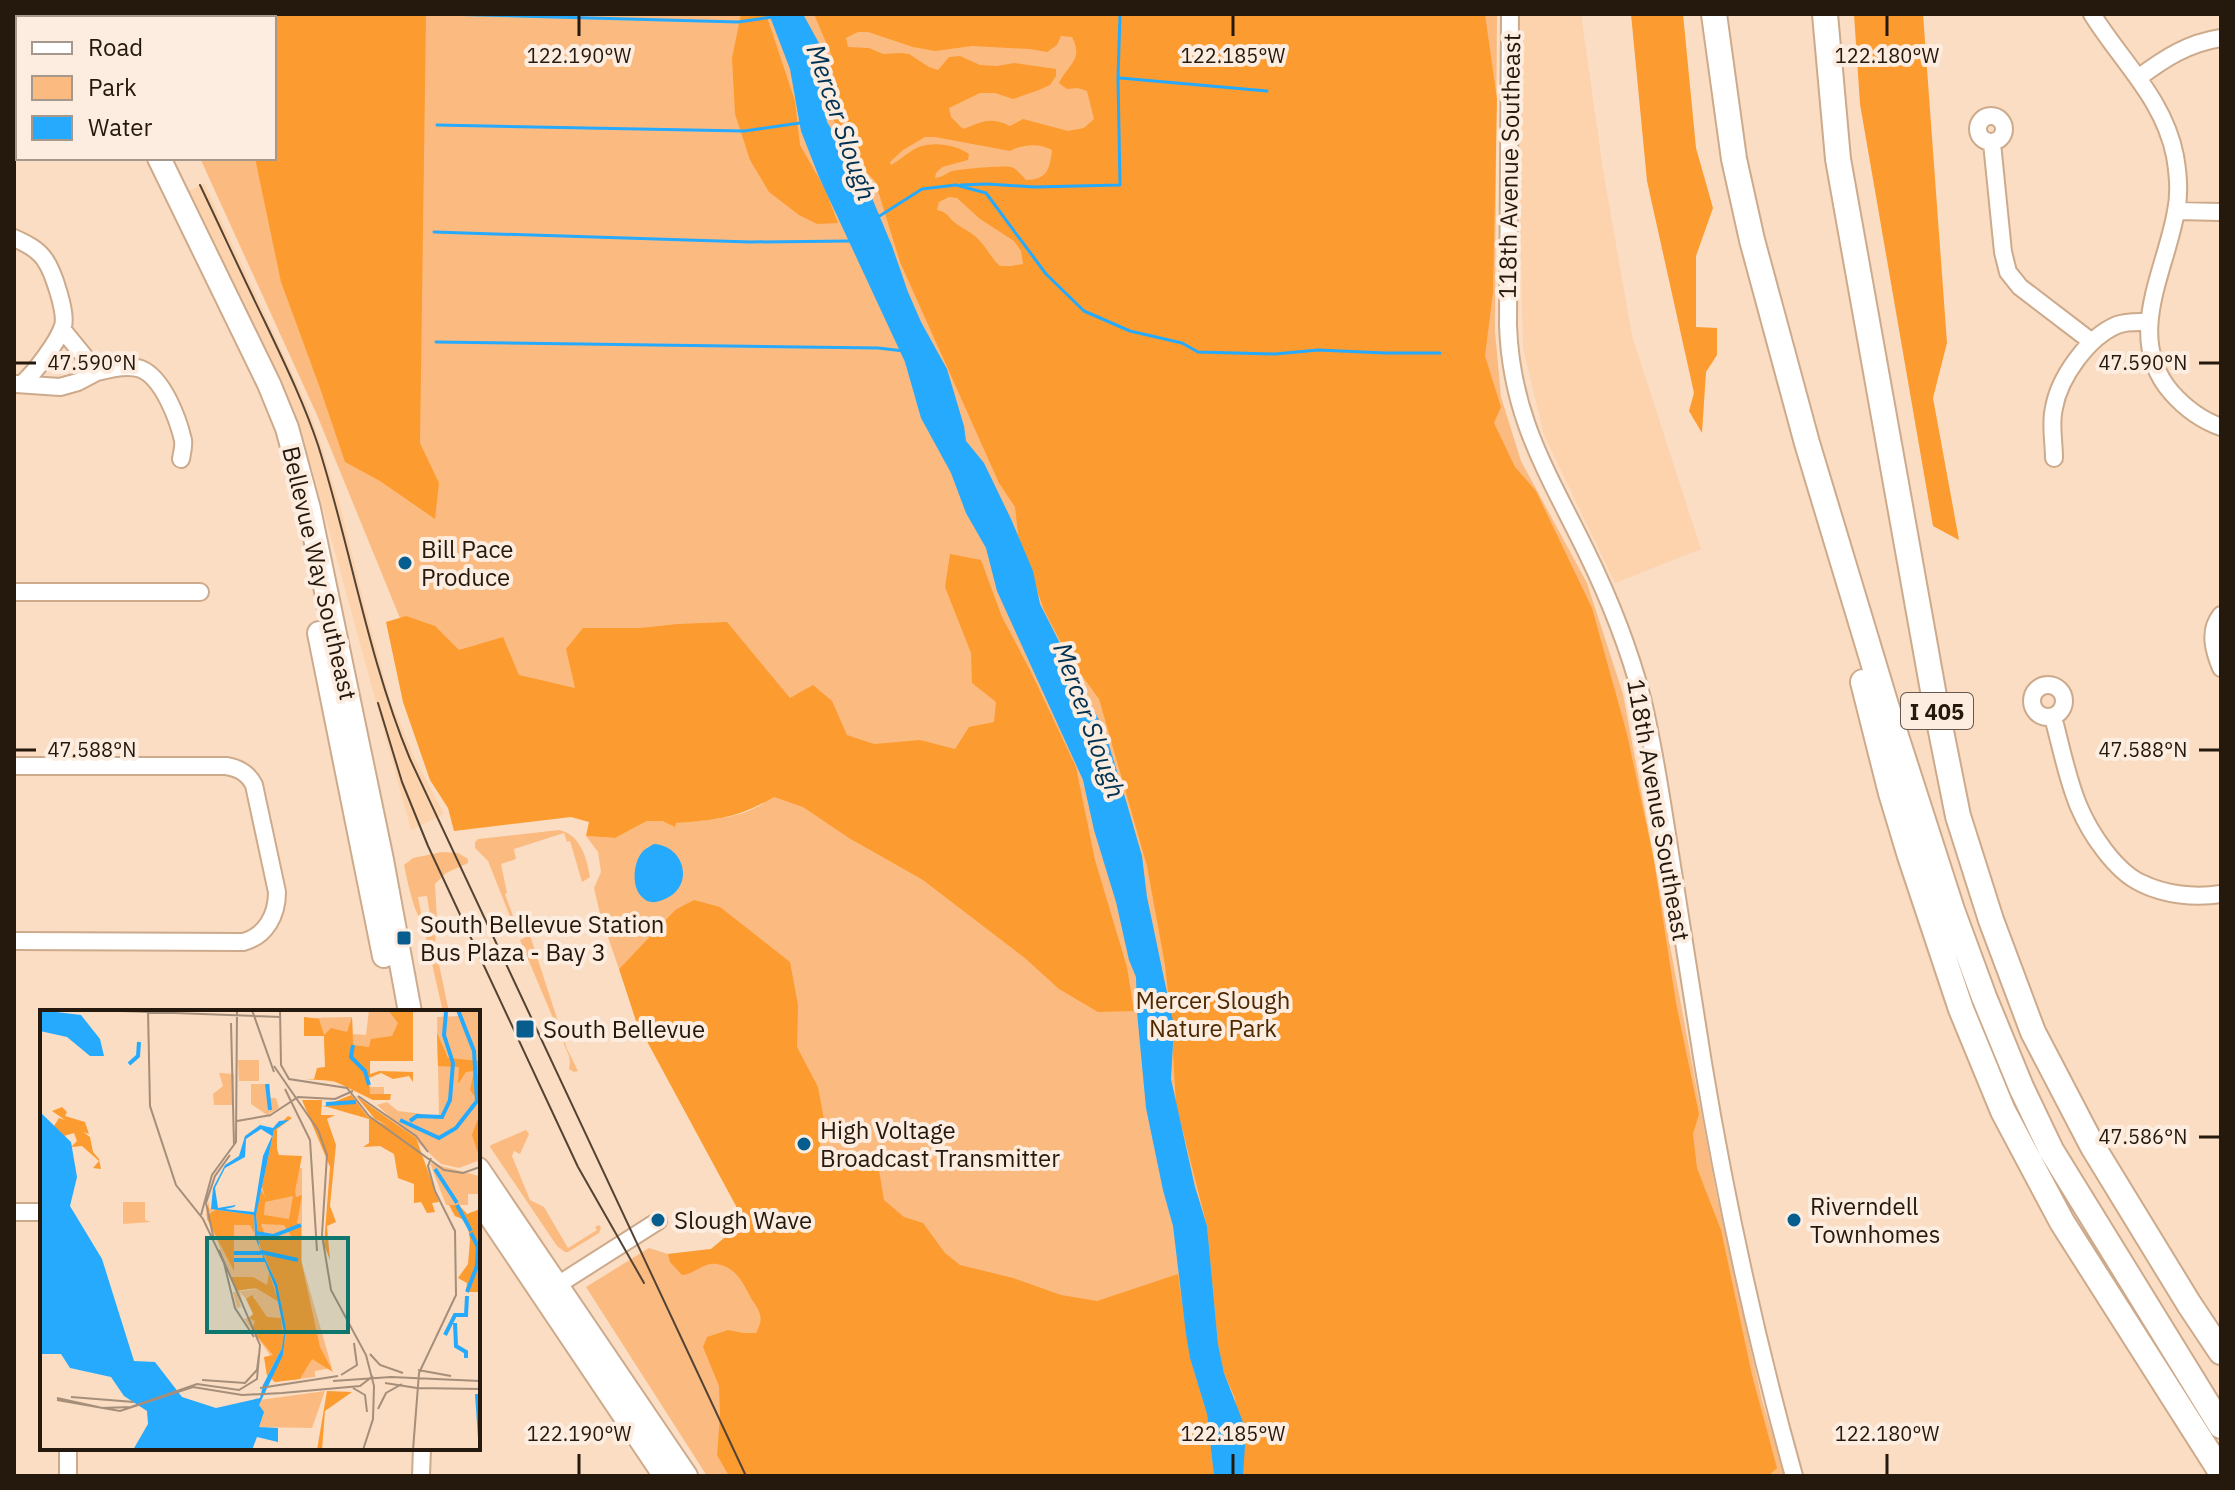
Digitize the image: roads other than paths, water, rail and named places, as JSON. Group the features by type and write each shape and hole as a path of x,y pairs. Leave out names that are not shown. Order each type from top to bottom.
{"highway":[{"name":"I 405","path":"1714,14 1734,159 1752,240 1807,443 1952,910 2021,1087 2051,1150 2221,1426"},
{"name":"I 405","path":"1825,14 1838,159 1958,816 1991,920 2033,1032 2093,1147 2221,1352"},
{"path":"1807,443 1891,793 1961,1009 2003,1111 2062,1222 2221,1472"}],"main road":[{"name":"Bellevue Way Southeast","path":"149,160 246,362 273,429 295,514 396,1010"},
{"name":"Bellevue Way Southeast","path":"160,160 269,384 287,428 309,509 381,853 410,1010"},
{"path":"355,812 381,853"},
{"path":"480,1172 665,1476"},
{"path":"480,1201 550,1290 686,1476"}],"street":[{"name":"118th Avenue Southeast","path":"1510,14 1510,365 1527,430 1604,590 1623,637 1643,702 1658,775 1729,1208 1766,1371 1794,1476"},
{"path":"2092,14 2152,97 2170,133 2177,172 2176,211 2148,322 2151,352 2163,383 2179,401 2198,416 2221,427"},
{"path":"2138,78 2179,50 2221,38"},
{"path":"1992,143 2003,252 2008,272 2020,287 2092,342"},
{"path":"2176,211 2221,212"},
{"path":"14,238 37,251 45,260 64,319 62,329 34,373 18,384"},
{"path":"2054,458 2052,416 2055,402 2078,358 2092,342 2119,324 2148,322"},
{"path":"62,329 97,372"},
{"path":"18,384 60,387 97,372 128,367 141,369 165,394 174,412 183,443 181,459"},
{"path":"14,592 200,592"},
{"path":"2219,616 2213,630 2214,650 2221,668"},
{"path":"2053,717 2078,806 2089,829 2105,851 2139,883 2193,896 2221,894"},
{"path":"14,766 236,768 254,785 277,892 275,913 262,934 253,940 231,944 14,941"},
{"path":"14,1212 40,1212"},
{"path":"550,1290 658,1221"},
{"path":"68,1450 68,1476"},
{"path":"421,1476 422,1450"}],"water":[{"name":"Mercer Slough","path":"769,14 803,14 820,45 827,68 823,98 827,122 867,186 921,322 947,369 966,441 984,463 1011,519 1033,571 1040,604 1105,732 1142,856 1147,897 1174,1026 1171,1079 1207,1226 1218,1344 1224,1373 1246,1430 1243,1476 1214,1476 1207,1414 1186,1334 1173,1226 1146,1108 1136,977 1083,780 997,591 986,548 921,418 905,362 819,177 801,131 790,69"},
{"path":"654,844 665,846 673,852 679,859 683,876 674,893 652,902 638,893 635,874 640,856"}],"waterway":[{"path":"441,14 738,22 772,17"},
{"path":"961,185 1120,185 1120,15"},
{"path":"1120,78 1267,91"},
{"path":"437,125 744,131 800,123"},
{"path":"878,217 922,189 956,185 986,193 1046,274 1084,311 1130,331 1182,343 1198,352 1275,354 1318,350 1440,353"},
{"path":"434,232 750,242 850,241"},
{"path":"436,342 878,348 904,351"}],"tram line":[{"path":"200,185 312,429 330,484 371,643 410,759 746,1476"},
{"path":"378,703 402,782 428,846 578,1167 644,1283"}],"place":[{"name":"Bill Pace Produce","path":"405,563"},
{"name":"South Bellevue Station Bus Plaza - Bay 3","path":"404,938"},
{"name":"South Bellevue","path":"525,1029"},
{"name":"High Voltage Broadcast Transmitter","path":"804,1144"},
{"name":"Slough Wave","path":"658,1220"},
{"name":"Riverndell Townhomes","path":"1794,1220"}],"park label":[{"name":"Mercer Slough Nature Park","path":"1213,1014"}]}
